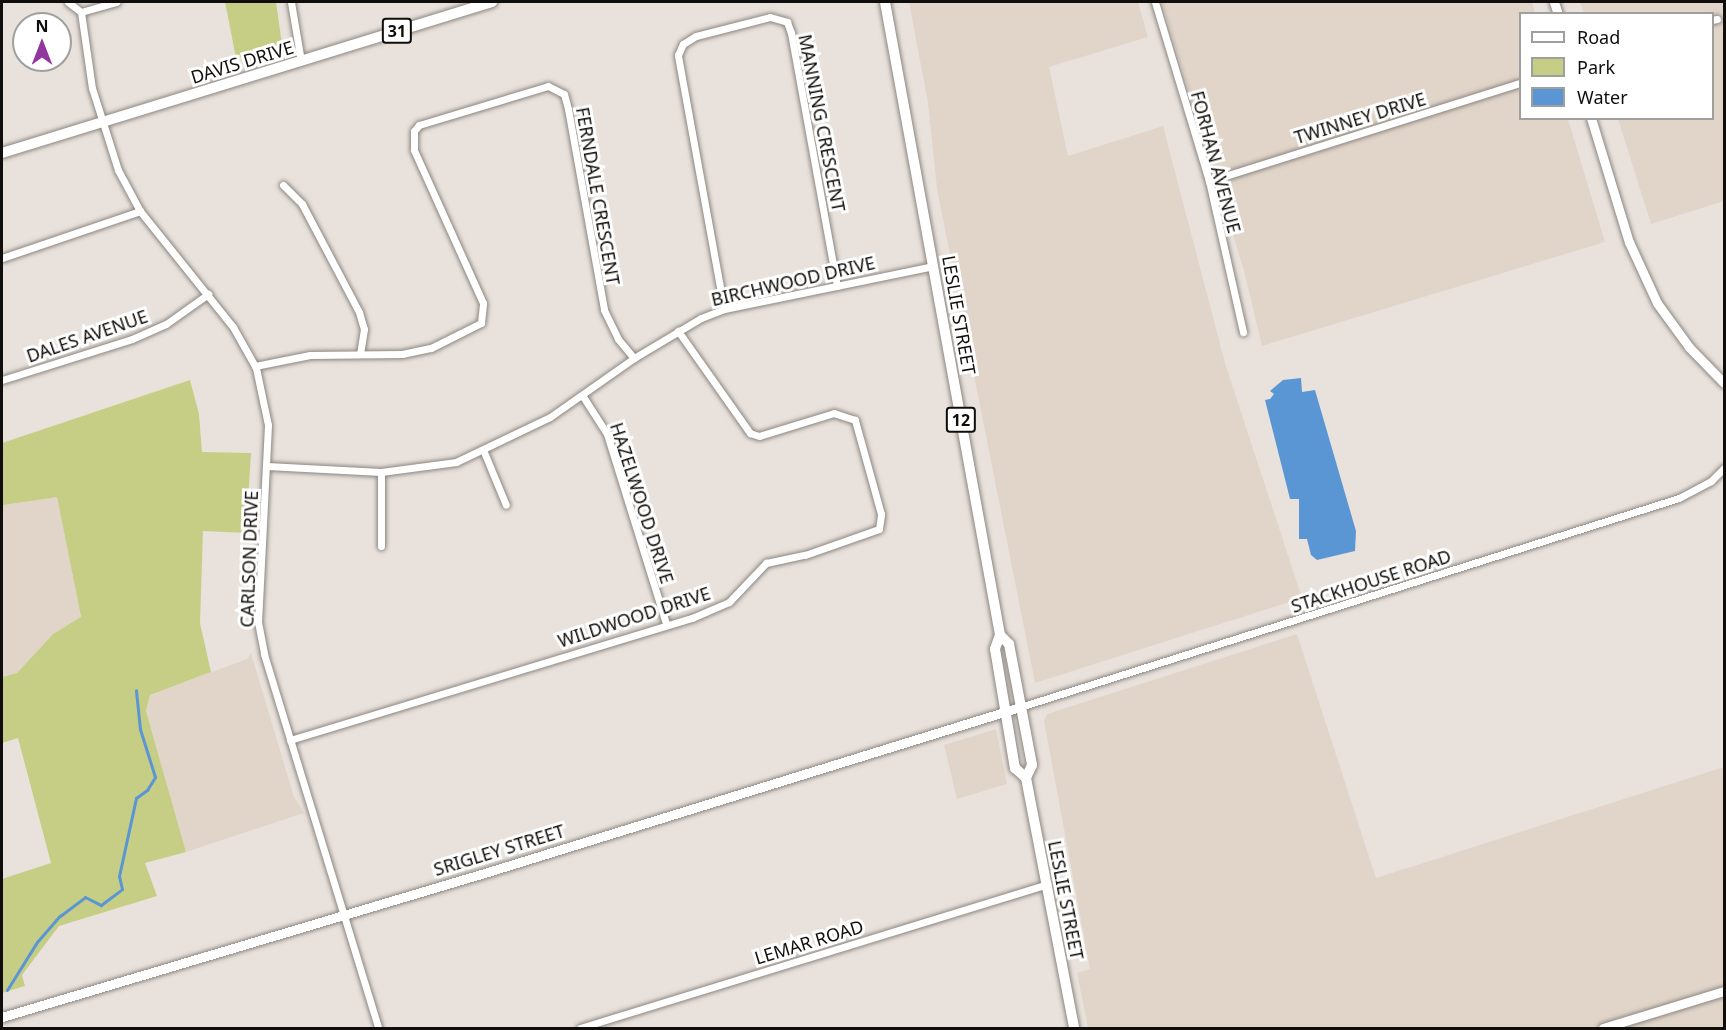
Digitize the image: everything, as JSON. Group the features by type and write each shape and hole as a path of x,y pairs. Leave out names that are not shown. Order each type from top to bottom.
{"main road":[{"name":"DAVIS DRIVE","path":"2,153 302,61 475,4 492,2"},
{"name":"LESLIE STREET","path":"885,2 1000,635 995,649 1015,768 1026,778"},
{"name":"LESLIE STREET","path":"1000,635 1009,644 1032,765 1026,778 1074,1029"}],"street":[{"path":"68,2 81,12 117,2"},
{"path":"291,2 302,61"},
{"name":"FORHAN AVENUE","path":"1155,2 1209,181 1243,332"},
{"name":"CARLSON DRIVE","path":"81,12 92,88 118,170 140,211 208,294 255,366 268,425 258,622 290,740 378,1029"},
{"name":"MANNING CRESCENT","path":"724,309 678,55 682,44 696,36 770,16 787,22 791,33 837,286"},
{"name":"TWINNEY DRIVE","path":"1209,181 1519,84"},
{"name":"FERNDALE CRESCENT","path":"255,366 310,355 402,354 431,348 473,328 484,315 483,303 414,150 414,131 419,125 548,86 558,87 566,101 604,310 618,339 634,358"},
{"path":"1592,120 1629,242 1657,303 1689,347 1725,383"},
{"path":"284,185 302,204 358,312 364,329 360,353"},
{"path":"2,258 140,211"},
{"name":"BIRCHWOOD DRIVE","path":"582,395 634,358 678,331 724,309 933,267"},
{"name":"DALES AVENUE","path":"2,380 132,339 166,324 208,294"},
{"name":"WILDWOOD DRIVE","path":"290,740 666,624 692,618 729,602 766,563 879,529 882,522 860,428 852,417 834,413 759,436 750,433 678,331"},
{"path":"267,466 381,472 422,469 484,452 582,395"},
{"name":"HAZELWOOD DRIVE","path":"582,395 607,434 666,624"},
{"path":"484,452 506,505"},
{"name":"STACKHOUSE ROAD","path":"1020,706 1679,498 1711,481 1725,468"},
{"path":"381,472 381,546"},
{"name":"SRIGLEY STREET","path":"2,1017 1020,706"},
{"name":"LEMAR ROAD","path":"580,1029 1047,884"},
{"path":"1603,1029 1725,991"}],"shaded area":[{"path":"909,2 1138,2 1148,37 1049,67 1068,156 1163,126 1225,363 1302,598 1035,683 937,189 928,103"},
{"path":"1162,2 1532,2 1535,12 1519,12 1519,120 1568,120 1605,242 1262,346 1244,271"},
{"path":"1580,2 1724,2 1724,201 1651,224 1618,120 1714,120 1714,12 1584,12"},
{"path":"2,496 4,505 57,496 81,618 53,634 17,673 2,677"},
{"path":"1297,634 1376,878 1724,767 1724,1028 1088,1028 1077,973 1090,969 1044,721 1047,714"},
{"path":"251,653 294,797 304,813 186,852 146,711 150,695 247,659"},
{"path":"996,729 1007,784 957,799 944,745"}],"green space":[{"path":"225,2 276,2 282,45 236,58"},
{"path":"190,380 199,414 202,452 251,453 246,533 203,531 200,623 211,672 150,695 146,711 186,852 145,863 157,896 59,926 22,975 25,986 2,993 2,879 51,863 18,738 2,743 2,677 17,673 53,634 81,617 57,497 3,505 2,443"}],"water":[{"path":"1301,378 1302,392 1315,390 1356,531 1355,551 1317,560 1311,555 1307,539 1299,539 1299,499 1290,499 1265,400 1270,399 1274,394 1270,391 1283,380"}],"waterway":[{"path":"7,990 37,942 60,916 85,897 101,905 122,889 119,876 136,798 147,790 155,777 140,729 136,690"}]}
